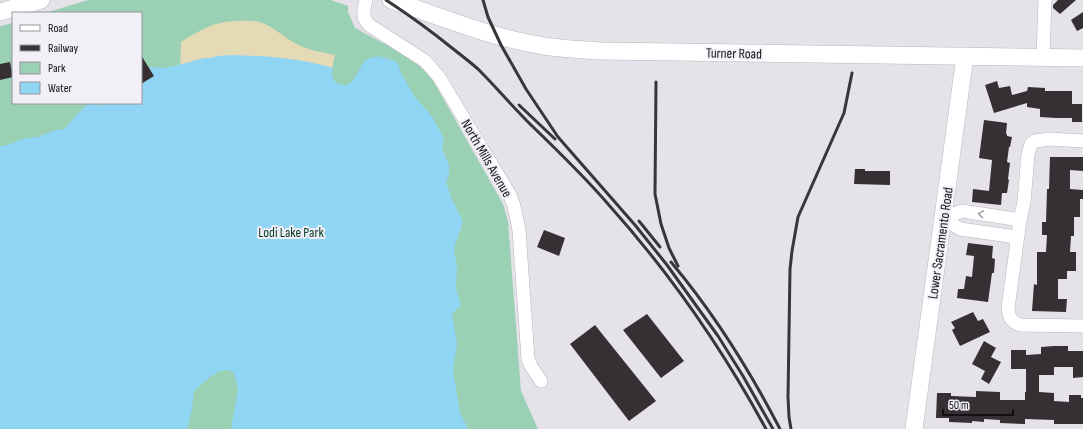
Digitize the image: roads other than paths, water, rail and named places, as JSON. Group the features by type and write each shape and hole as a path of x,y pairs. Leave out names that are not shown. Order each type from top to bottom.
{"main road":[{"path":"0,12 41,0"},
{"name":"Turner Road","path":"391,0 496,35 557,48 602,51 1083,58"},
{"name":"Lower Sacramento Road","path":"914,429 965,56"}],"street":[{"name":"North Mills Avenue","path":"366,0 363,14 366,22 425,61 439,77 510,195 520,230 528,359 541,381"},
{"path":"1043,57 1045,0"},
{"path":"1083,141 1048,139 1035,140 1031,144 1028,154 1024,202 1017,237 1008,308 1009,316 1014,323 1020,325 1083,326"},
{"path":"944,218 962,211 1020,220"},
{"path":"944,218 960,229 1017,237"}],"water":[{"name":"Lodi Lake Park","path":"232,55 283,58 321,65 333,68 333,79 342,85 350,83 365,61 372,57 386,58 398,63 400,71 414,96 431,115 444,138 442,149 449,165 449,174 446,182 451,197 463,222 454,248 457,269 456,288 461,305 452,314 457,344 453,370 460,413 468,429 231,429 238,390 234,373 226,370 217,372 194,391 192,409 187,429 0,429 0,146 26,138 38,137 55,130 65,129 89,104 99,106 103,104 142,104 142,71 148,67 164,68 217,56"}],"railway":[{"path":"386,0 428,29 478,69 599,194 652,256 713,340 766,429"},
{"path":"483,0 488,17 501,45 526,89 558,137 635,225 667,265 718,336 773,429"},
{"path":"791,429 788,397 790,269 792,251 798,217 844,113 852,73"},
{"path":"656,82 655,194 661,224 669,248 678,266"},
{"path":"519,105 555,139"},
{"path":"639,221 660,247"},
{"path":"671,262 702,301 730,342 780,429"}]}
